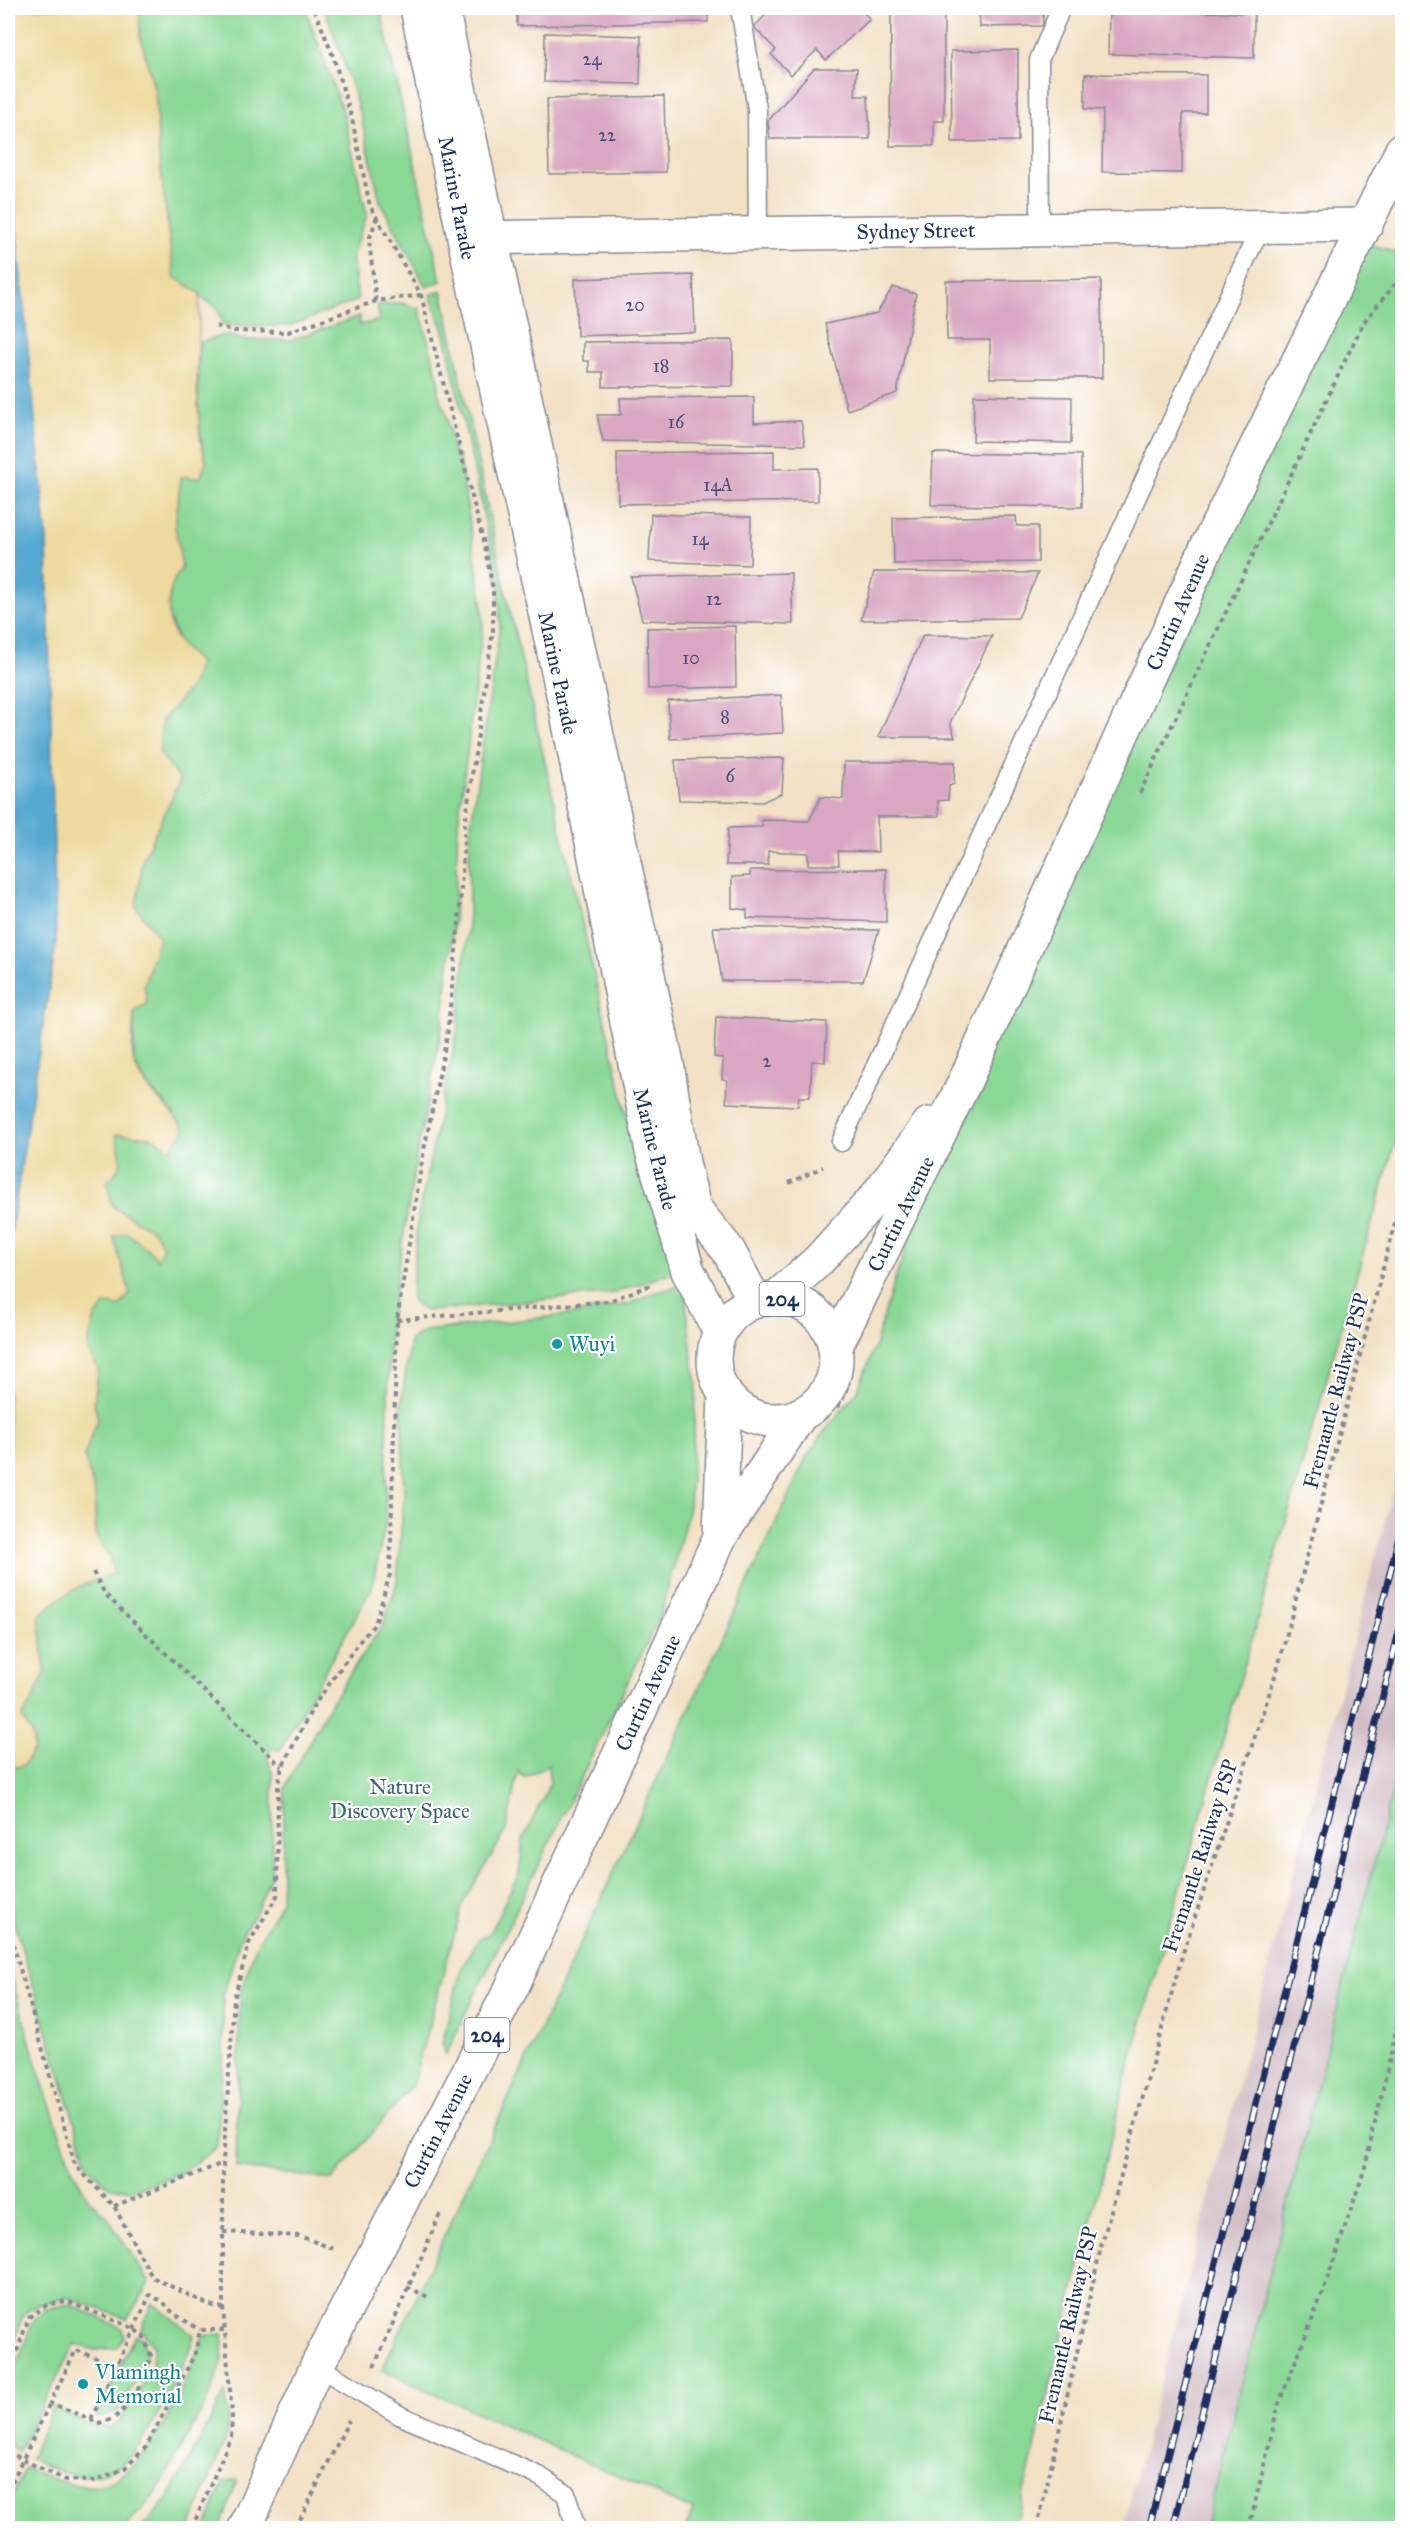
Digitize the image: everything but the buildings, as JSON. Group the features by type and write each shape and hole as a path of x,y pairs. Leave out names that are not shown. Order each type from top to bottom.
{"main road":[{"name":"Marine Parade","path":"417,8 479,238 667,1064 682,1163 694,1208 766,1300"},
{"name":"Marine Parade","path":"442,8 479,238 472,276 566,708 652,1151 688,1271 720,1332"},
{"name":"Curtin Avenue","path":"836,1348 966,1079 1205,551 1402,150"},
{"name":"Sydney Street","path":"479,238 1366,225"},
{"name":"Curtin Avenue","path":"766,1300 818,1261 875,1198 909,1149 966,1079"},
{"name":"204","path":"766,1300 797,1302 815,1312 828,1329 836,1348 836,1368 829,1387 817,1402 801,1414 785,1419 768,1419 751,1415 736,1406 717,1379 714,1363 715,1347 720,1332 741,1308 766,1300"},
{"name":"Curtin Avenue","path":"720,1536 725,1393"},
{"name":"Curtin Avenue","path":"245,2529 317,2366 511,1989 720,1536 801,1414"}],"lane":[{"path":"740,8 757,109 758,233"},
{"path":"1040,229 1039,60 1061,8"},
{"path":"841,1142 1261,226"},
{"path":"317,2366 401,2416 539,2476 566,2494 576,2529"}],"path":[{"path":"192,2529 231,2437 232,2415 223,2308 223,2163 234,1999 249,1943 277,1896 278,1783 282,1767 313,1707 359,1642 375,1624 390,1574 397,1320 423,1155 447,1035 459,921 465,824 492,630 492,589 484,544 421,295 370,206 349,108 333,56 314,8"},
{"path":"376,302 369,240 377,217"},
{"path":"1138,797 1363,323 1402,276"},
{"path":"216,326 235,331 288,332 376,302 421,295"},
{"path":"789,1183 824,1167 841,1142"},
{"name":"Fremantle Railway PSP","path":"1037,2529 1101,2247 1182,1956 1278,1667 1402,1196"},
{"path":"397,1320 609,1301 688,1271"},
{"path":"93,1572 105,1594 282,1767"},
{"path":"8,1926 75,2165 114,2206 152,2277 209,2305 223,2308"},
{"path":"1249,2529 1279,2403 1323,2292 1365,2171 1402,2005"},
{"path":"114,2206 223,2163"},
{"path":"223,2232 299,2236 340,2251"},
{"path":"399,2282 428,2297"},
{"path":"91,2419 150,2295 200,2330 225,2330"},
{"path":"8,2377 29,2317 47,2306 66,2301 74,2303 133,2328 144,2337 151,2356 142,2380 119,2417 95,2423 91,2419 50,2403"},
{"path":"8,2450 21,2460 66,2480 96,2481 125,2468 146,2447 195,2354 200,2330"},
{"path":"8,2490 76,2350 115,2366"}],"shaded area":[{"path":"1402,1454 1402,1753 1205,2528 1123,2528"}],"green space":[{"path":"139,8 305,8 343,112 367,215 352,255 358,300 289,326 223,324 217,308 174,277 159,156 155,91 140,36"},
{"path":"324,8 380,8 441,281 426,287 380,201 361,117"},
{"path":"1368,243 1402,255 1402,1118 1129,2066 1015,2528 685,2528 693,2510 382,2370 806,1458 829,1425 857,1392 875,1346 893,1285 953,1117"},
{"path":"442,291 504,585 636,1155 679,1270 614,1293 425,1311 411,1299 418,1217 458,1027 469,914 471,824 500,626 499,586 444,330 430,295"},
{"path":"401,303 419,308 439,380 438,393 446,413 454,455 459,456 482,601 483,626 458,824 454,920 441,1034 417,1153 390,1320 385,1526 372,1588 280,1750 272,1748 267,1757 273,1775 272,1873 256,1912 241,1936 223,1996 223,2065 217,2147 181,2173 134,2190 110,2188 88,2166 8,1903 8,1769 24,1765 32,1735 22,1717 45,1672 39,1615 73,1590 113,1574 109,1555 95,1535 95,1494 84,1455 98,1419 94,1403 98,1369 87,1348 95,1317 106,1304 123,1269 112,1236 127,1233 157,1259 163,1246 133,1218 112,1206 107,1182 120,1155 116,1133 152,1137 170,1149 174,1113 148,1086 134,1062 134,1011 147,1003 144,985 159,937 136,907 143,859 180,780 159,752 162,721 172,707 180,644 167,612 173,579 182,567 175,527 181,477 206,461 200,432 198,402 200,342 225,335 244,340 291,340 360,316 360,325 380,320 377,305"},
{"name":"Nature Discovery Space","path":"684,1285 693,1366 697,1382 689,1508 661,1614 446,2054 442,2044 461,1969 478,1940 489,1934 519,1873 523,1840 550,1783 548,1765 524,1778 518,1771 506,1831 463,1903 412,2086 332,2180 236,2167 240,1993 255,1948 281,1902 285,1788 328,1707 383,1625 397,1583 404,1491 401,1407 410,1340 424,1331 566,1315 629,1304 653,1293"},
{"path":"1402,1753 1402,2528 1205,2528"},
{"path":"8,1965 38,2070 72,2169 89,2200 107,2217 150,2283 127,2319 66,2297 38,2305 23,2314 8,2363"},
{"path":"152,2303 194,2335 180,2371 137,2448 116,2468 102,2474 86,2476 63,2473 30,2459 53,2407 92,2425 111,2427 120,2421 151,2371 154,2346 141,2329"},
{"path":"69,2304 122,2328 124,2337 116,2348 94,2350 75,2344 18,2452 8,2444 8,2389 33,2321 46,2309"},
{"path":"223,2334 222,2363 208,2399 155,2495 127,2525 122,2528 8,2528 8,2507 25,2468 59,2481 95,2486 114,2480 132,2467 148,2448 176,2401 203,2336"},
{"path":"136,2335 142,2338 147,2355 139,2376 117,2412 100,2418 96,2417 125,2355"},
{"path":"225,2393 228,2415 227,2435 190,2528 142,2528 169,2497"},
{"path":"224,2480 238,2480 220,2528 206,2528"}],"sand":[{"path":"8,8 139,8 140,36 155,91 159,156 174,277 200,293 197,385 200,439 206,461 200,478 181,477 175,527 182,567 172,586 168,606 176,637 199,662 192,685 162,721 159,752 180,780 143,859 136,907 159,937 144,985 147,1003 134,1012 132,1045 134,1063 143,1081 185,1130 170,1149 152,1137 116,1134 120,1165 107,1182 112,1206 154,1231 163,1246 157,1259 127,1233 113,1236 130,1293 120,1306 106,1304 95,1317 87,1348 98,1369 94,1403 98,1419 84,1456 95,1494 95,1535 109,1555 114,1574 74,1590 39,1615 45,1672 22,1717 32,1735 34,1748 24,1765 8,1769 8,1251 56,943 8,145"}],"water":[{"path":"8,145 47,540 56,943 8,1251"}],"railway":[{"path":"1149,2528 1402,1525"},
{"path":"1173,2528 1402,1620"}],"place":[{"name":"Wuyi","path":"557,1344"},
{"name":"Vlamingh Memorial","path":"83,2384"}]}
